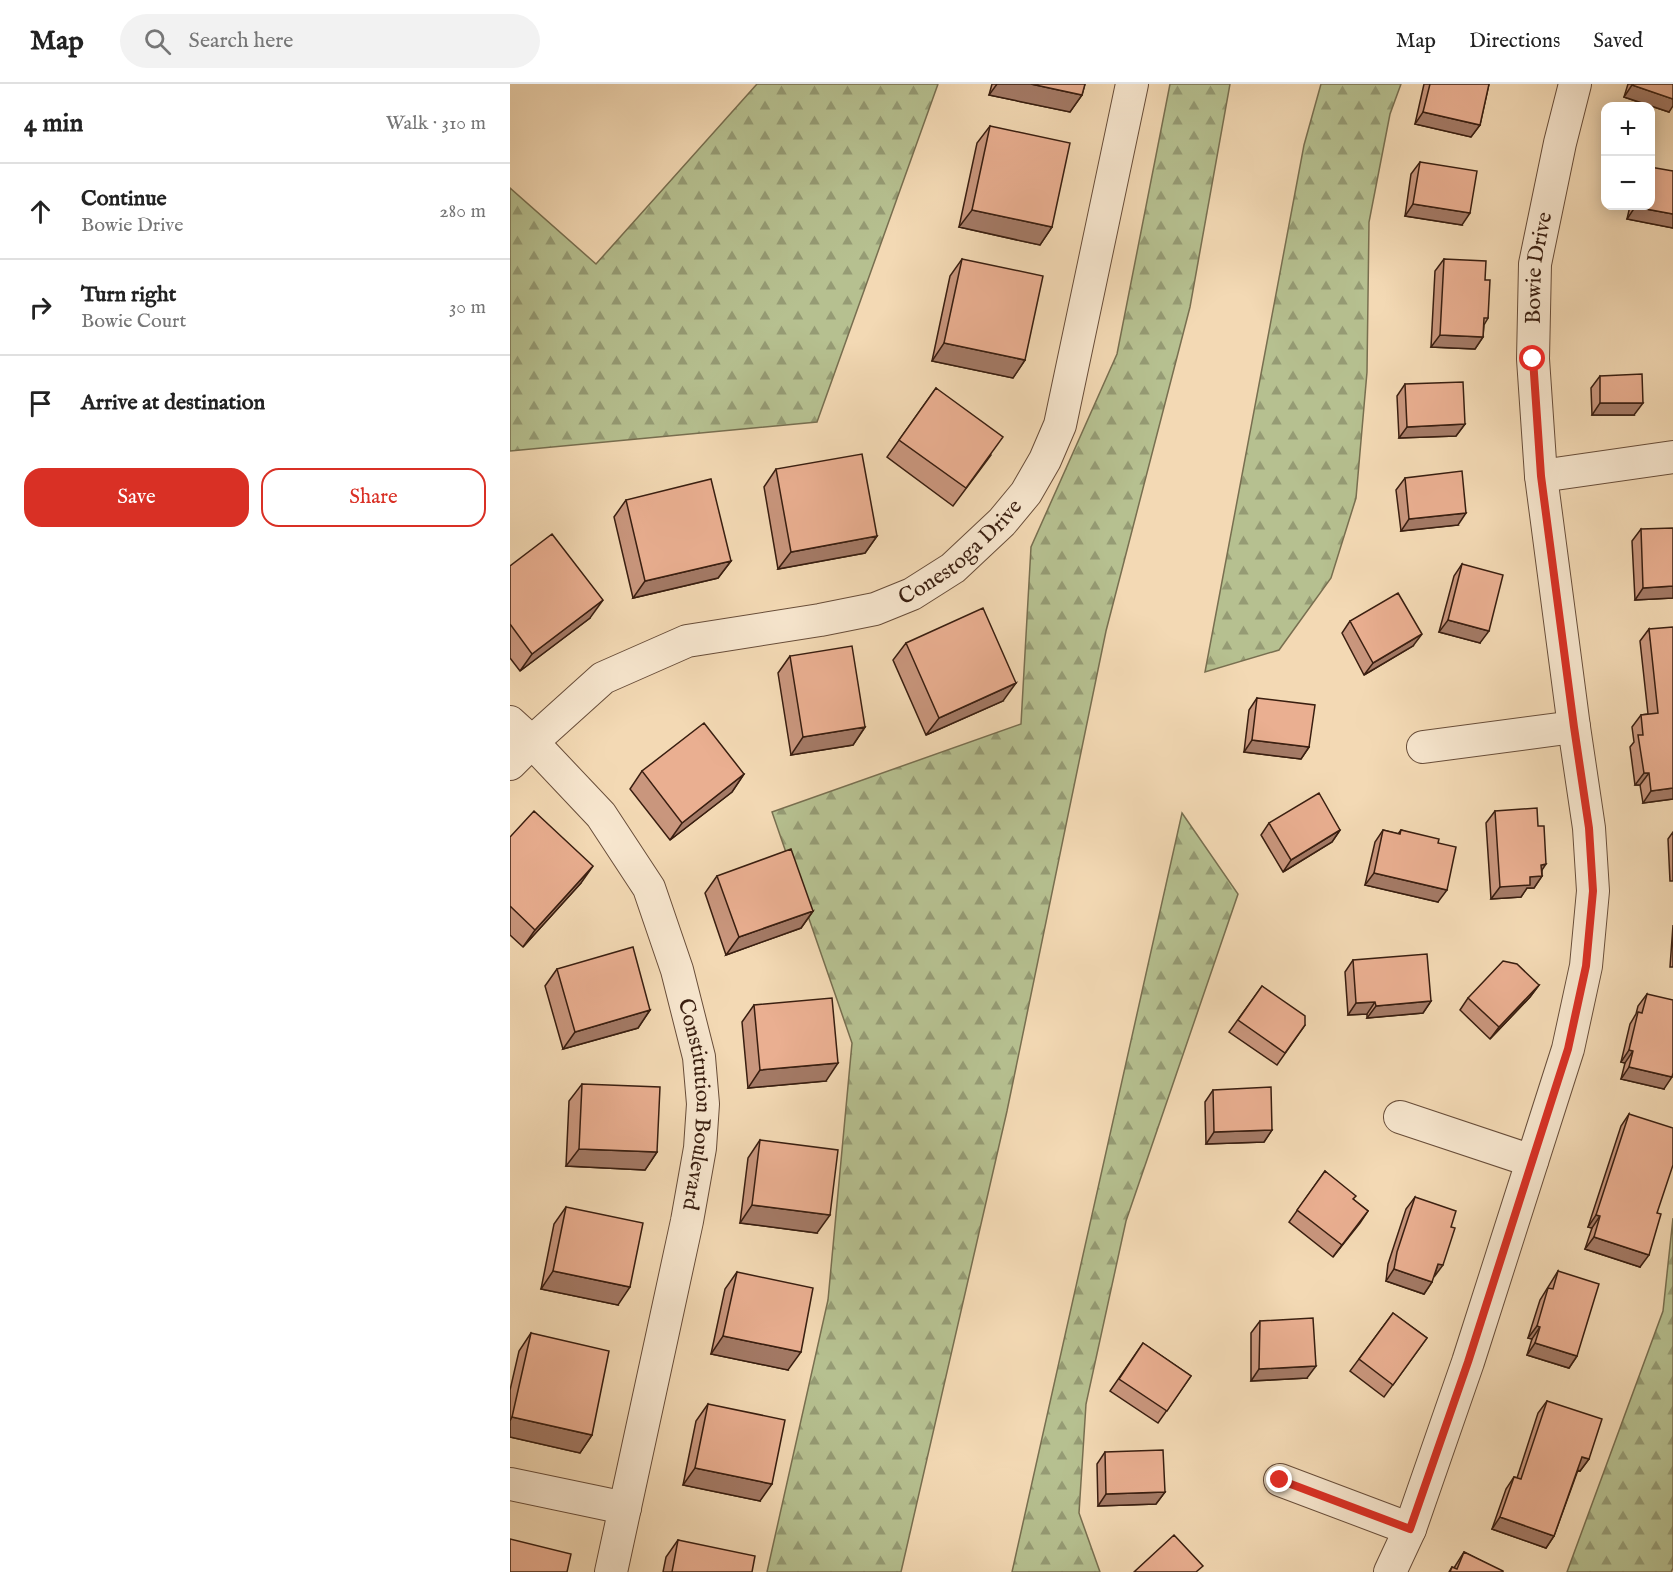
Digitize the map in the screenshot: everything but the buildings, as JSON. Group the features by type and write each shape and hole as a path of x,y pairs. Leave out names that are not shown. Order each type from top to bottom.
{"street":[{"name":"Conestoga Drive","path":"510,764 521,732 603,678 687,641 875,609 912,594 953,568 1002,522 1026,493 1045,460 1060,425 1132,84"},
{"name":"Bowie Drive","path":"1390,1572 1410,1529 1468,1362 1568,1049 1586,966 1593,891 1589,828 1541,476 1533,359 1535,264 1560,143 1575,84"},
{"path":"1541,476 1673,457"},
{"path":"1424,747 1574,727"},
{"name":"Constitution Boulevard","path":"521,732 601,815 649,888 677,970 699,1058 703,1104 700,1148 687,1221 611,1572"},
{"path":"1400,1117 1532,1161"},
{"path":"1280,1480 1410,1529"},
{"path":"510,1484 625,1508"}],"green space":[{"path":"757,84 938,84 817,422 510,451 510,188 596,264"},
{"path":"1170,84 1230,84 1190,307 1106,631 1007,1111 901,1572 767,1572 828,1300 852,1043 772,812 1021,724 1031,547 1117,354"},
{"path":"1321,84 1401,84 1390,114 1369,222 1367,372 1356,498 1331,578 1279,650 1205,672 1304,145"},
{"path":"1182,813 1238,894 1126,1221 1086,1404 1079,1513 1100,1572 1012,1572"},
{"path":"1673,1218 1673,1568 1671,1572 1567,1572 1663,1311"}],"route":[{"path":"1280,1480 1410,1529 1468,1362 1568,1049 1586,966 1593,891 1589,828 1541,476 1533,359"}]}
